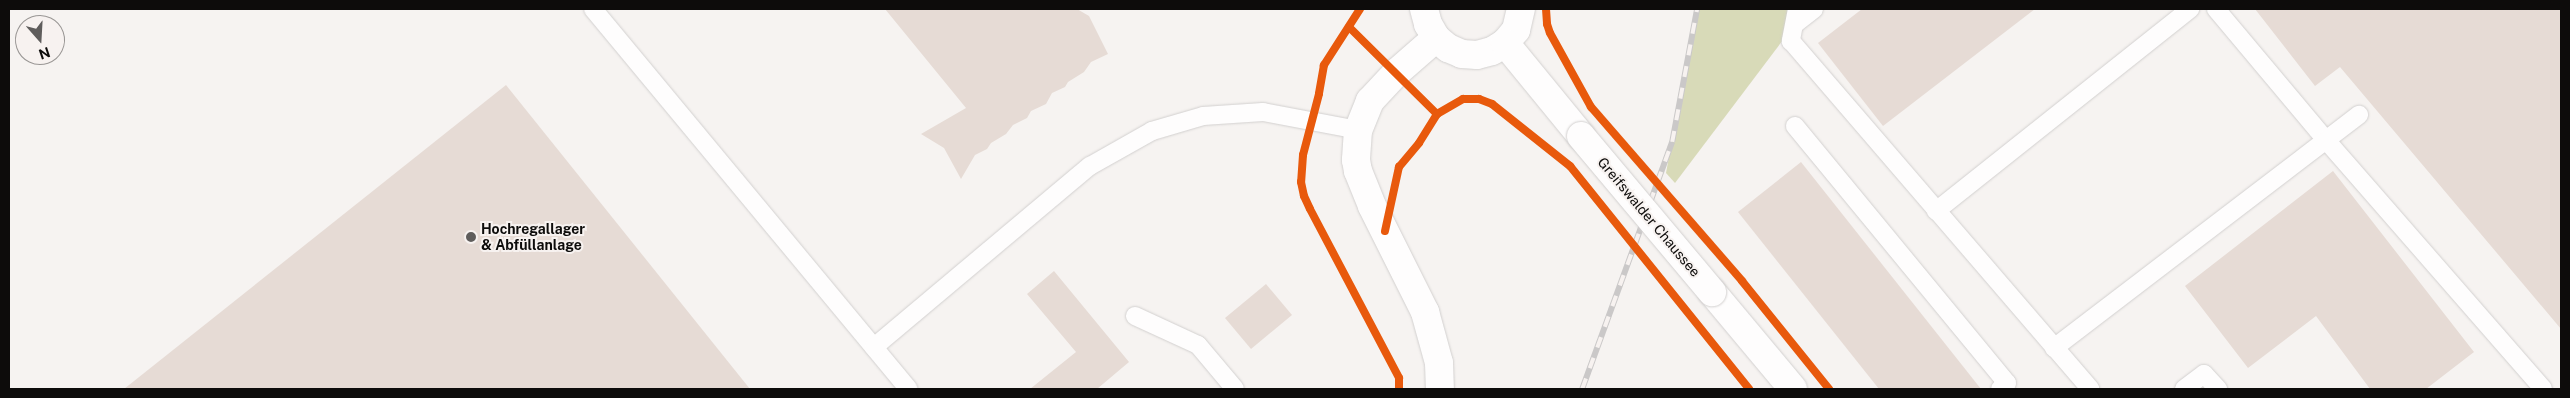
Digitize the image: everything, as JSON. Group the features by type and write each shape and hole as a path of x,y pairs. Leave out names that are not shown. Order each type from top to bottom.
{"main road":[{"path":"1424,9 1428,24 1436,38 1448,48 1462,54 1477,55 1492,51 1505,43 1516,30 1521,9"},
{"path":"1436,38 1396,72 1370,101 1358,130 1358,171 1372,206 1425,312 1439,363 1440,389"},
{"name":"Greifswalder Chaussee","path":"1505,43 1793,389"}],"lane":[{"path":"593,9 908,389"},
{"path":"1814,9 1796,16 1792,41 2090,389"},
{"path":"1936,211 2190,9"},
{"path":"2216,9 2326,140 2543,389"},
{"path":"874,347 1090,166 1152,130 1203,116 1263,112 1358,130"},
{"path":"2054,348 2359,115"},
{"path":"1795,126 2007,382 2000,389"},
{"path":"1135,316 1198,345 1235,389"},
{"path":"2184,389 2204,374 2218,389"}],"green space":[{"path":"1697,9 1797,9 1795,24 1675,183 1666,173"}],"building":[{"path":"885,9 1077,9 1089,16 1108,54 1091,62 1084,72 1068,82 1065,87 1052,93 1046,104 1031,111 1027,118 1013,125 1006,134 991,143 987,149 975,155 961,179 944,148 921,134 966,108"},
{"path":"1862,9 2035,9 1883,126 1818,43"},
{"path":"2255,9 2561,9 2561,329 2340,67 2315,86"},
{"name":"Hochregallager & Abfüllanlage","path":"506,85 750,389 124,389"},
{"path":"1801,162 1981,389 1879,389 1738,212"},
{"path":"2333,171 2474,352 2426,389 2370,389 2316,316 2248,368 2185,286"},
{"path":"1054,271 1129,362 1097,389 1030,389 1076,352 1027,294"},
{"path":"1266,284 1292,315 1251,349 1225,318"}],"railway":[{"path":"1582,389 1672,142 1697,9"}],"cycle path":[{"path":"1360,9 1324,65 1319,94 1303,155 1301,182 1304,196 1310,209 1399,378 1399,389"},
{"path":"1546,9 1550,33 1591,107 1742,281 1829,389"},
{"path":"1349,27 1437,114 1463,99 1479,99 1492,104 1570,166 1749,389"},
{"path":"1385,231 1399,167 1419,143 1437,114"}],"place":[{"name":"Hochregallager & Abfüllanlage","path":"471,237"}]}
